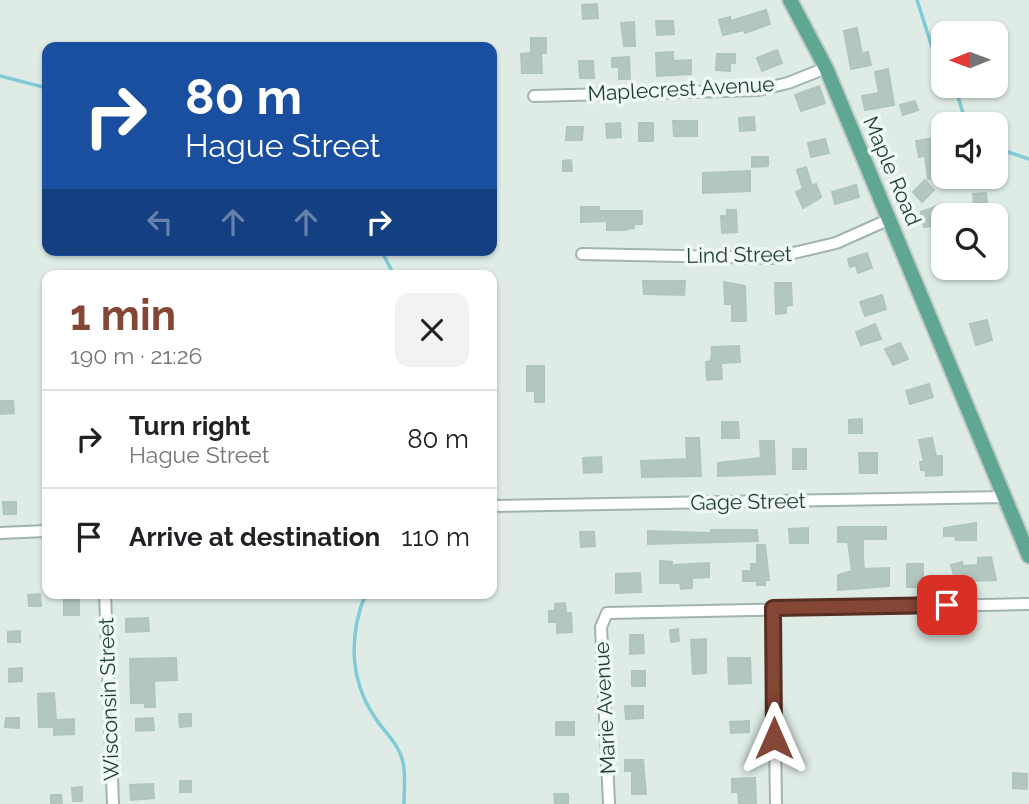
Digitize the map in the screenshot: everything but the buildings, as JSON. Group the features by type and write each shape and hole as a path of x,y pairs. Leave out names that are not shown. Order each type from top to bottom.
{"main road":[{"name":"Maple Road","path":"790,0 826,68 1029,556"}],"street":[{"name":"Maplecrest Avenue","path":"534,96 758,90 788,83 826,68"},
{"name":"Lind Street","path":"582,254 772,258 836,243 890,219"},
{"name":"Gage Street","path":"497,506 1005,498"},
{"path":"0,533 42,531"},
{"name":"Wisconsin Street","path":"106,599 113,804"},
{"path":"776,804 773,608 1029,604"},
{"name":"Marie Avenue","path":"609,804 601,627 607,613 773,608"}],"waterway":[{"path":"917,0 931,44"},
{"path":"0,76 42,87"},
{"path":"958,98 963,112"},
{"path":"1008,152 1029,159"},
{"path":"384,256 391,270"},
{"path":"364,599 354,640 356,671 366,701 402,757 404,804"}],"route":[{"path":"774,738 773,608 947,605"}]}
